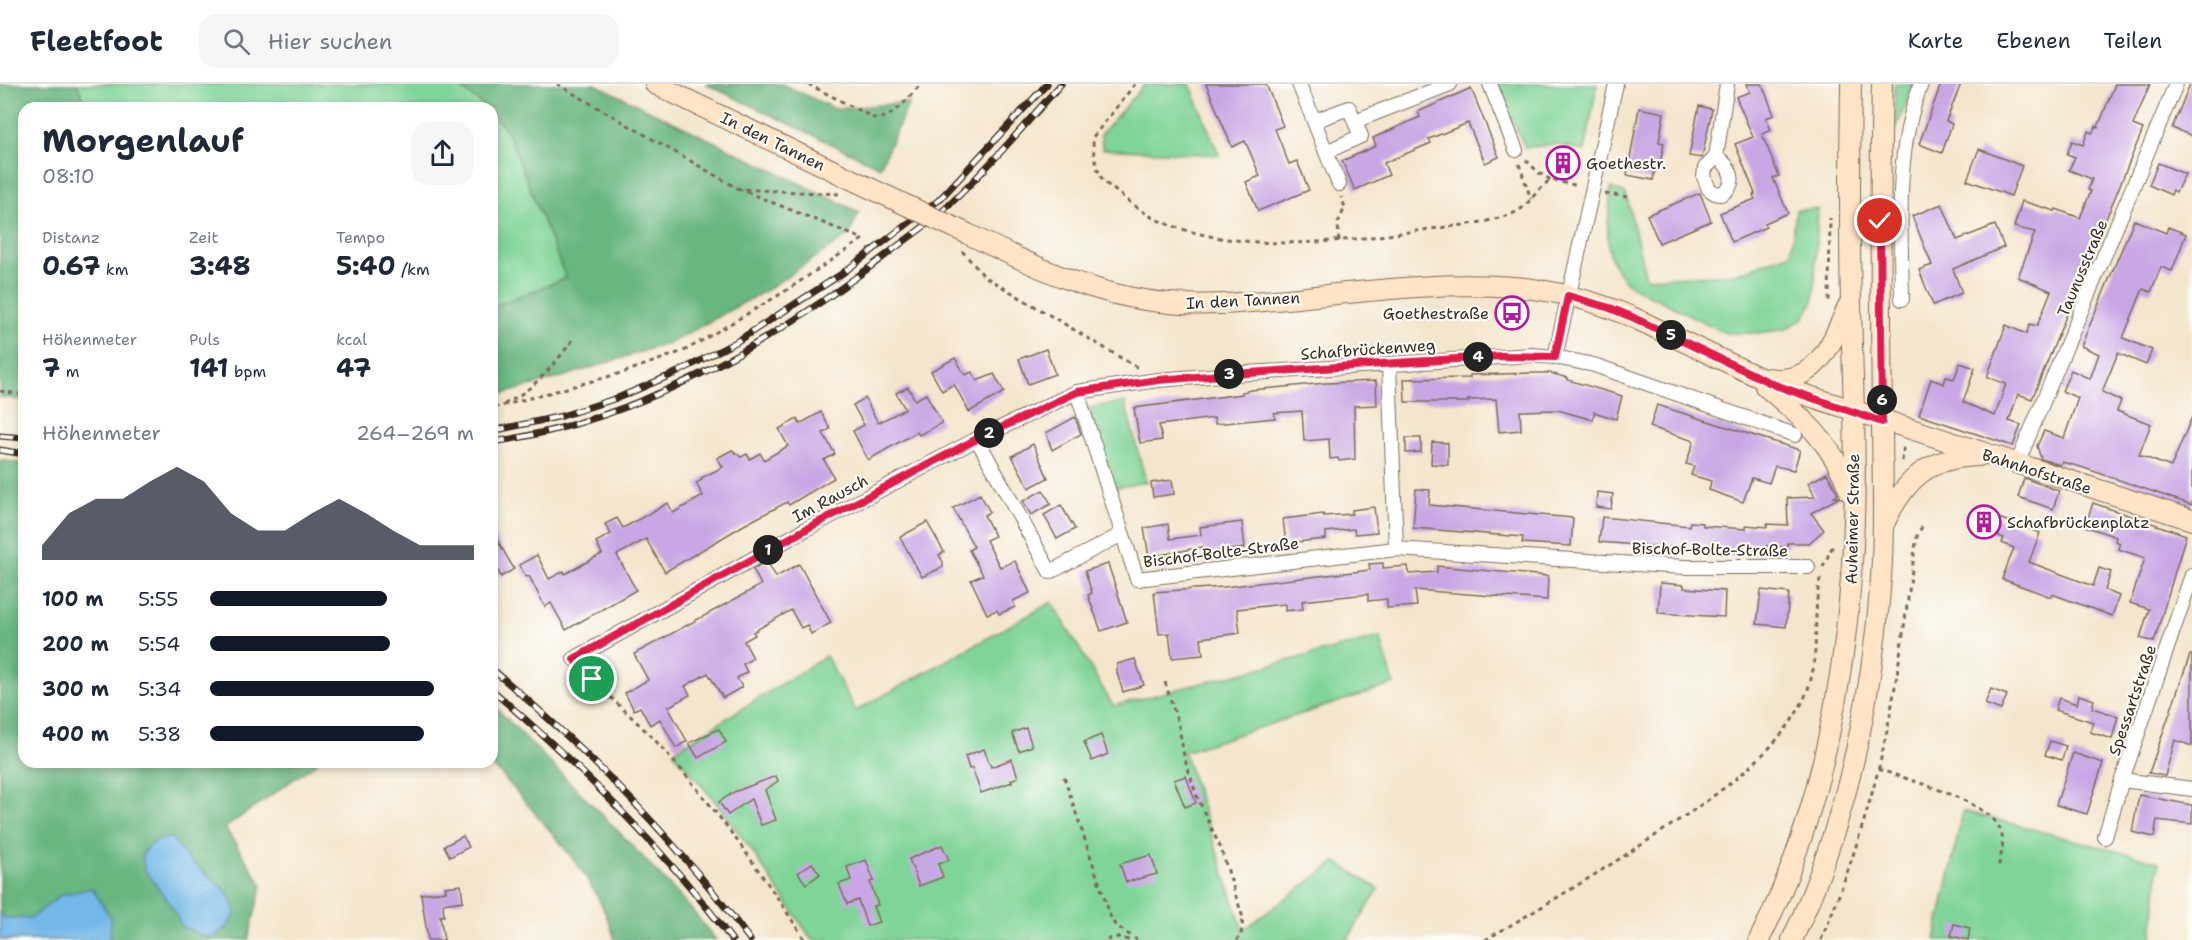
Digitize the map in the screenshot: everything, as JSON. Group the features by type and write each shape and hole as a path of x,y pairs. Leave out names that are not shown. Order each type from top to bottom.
{"street":[{"name":"In den Tannen","path":"655,84 853,188 961,239 1102,292 1170,304 1240,303 1456,286 1514,287 1568,296 1610,308 1775,385 1853,411"},
{"path":"1299,84 1339,184"},
{"path":"1355,122 1450,84"},
{"path":"1490,84 1516,150"},
{"path":"1555,357 1616,84"},
{"path":"1716,157 1727,84"},
{"name":"Auheimer Straße","path":"1759,940 1784,883 1821,769 1840,681 1847,634 1854,518 1851,84"},
{"name":"Auheimer Straße","path":"1792,940 1835,832 1868,689 1877,625 1882,575 1883,527 1880,183 1882,84"},
{"path":"1902,299 1902,165 1906,135 1921,84"},
{"name":"Taunusstraße","path":"2018,464 2176,84"},
{"path":"1314,121 1349,108 1361,136 1326,152"},
{"path":"1752,375 1778,380 1798,376 1810,369 1828,349 1851,301"},
{"name":"Schafbrückenweg","path":"1077,392 1158,380 1501,356 1555,357 1594,365 1795,435"},
{"path":"1389,364 1396,549"},
{"path":"1752,375 1815,430 1828,447 1851,494 1854,518"},
{"name":"Bischof-Bolte-Straße","path":"1077,392 1137,579 1396,549 1684,567 1808,567"},
{"name":"Im Rausch","path":"574,659 808,528 977,439 1077,392"},
{"name":"Bahnhofstraße","path":"1853,411 2192,520"},
{"path":"977,439 1050,572 1122,534"},
{"path":"1883,527 1900,494 1923,470 1934,464 1961,457 1989,455"},
{"name":"Spessartstraße","path":"2105,837 2122,780 2192,575"},
{"path":"2122,780 2192,789"}],"path":[{"path":"498,407 625,372 686,350 784,292 863,239 740,189 557,84"},
{"path":"808,84 874,118 882,119 891,115 921,84"},
{"path":"1135,84 1094,137 1095,160 1099,174 1104,182 1116,192 1158,221 1209,236 1267,242 1340,241 1498,218 1516,212 1551,180"},
{"path":"1516,150 1520,171 1531,199"},
{"path":"1516,150 1539,173 1551,180 1611,196 1630,197"},
{"path":"1339,184 1345,207 1338,224 1340,241"},
{"path":"740,189 853,188"},
{"path":"1829,303 1830,213"},
{"path":"961,239 984,276 1158,380"},
{"path":"498,406 514,399 540,379 574,338"},
{"path":"0,391 18,394"},
{"path":"1485,940 1551,902 1693,811 1738,777 1783,732 1808,689 1814,664 1818,589 1824,566 1836,537"},
{"path":"574,659 661,747 695,786 743,848 805,940"},
{"path":"1165,682 1196,794 1217,840 1243,918 1241,935 1237,940"},
{"path":"1878,770 1966,801 1988,813 2003,836 1998,868"},
{"path":"1064,777 1111,918 1116,925 1137,940"},
{"path":"1107,940 1115,937 1129,940"}],"green space":[{"path":"0,84 77,84 84,102 18,102 18,399 0,397"},
{"path":"77,84 455,84 479,102 84,102"},
{"path":"455,84 595,84 859,212 849,235 765,291 672,342 498,395 498,305 566,278 507,131 498,121 498,102 479,102"},
{"path":"706,84 782,84 835,109 909,102 880,167"},
{"path":"1145,84 1190,84 1219,155 1102,149 1101,134"},
{"path":"1497,84 1597,84 1585,151 1555,144 1525,148"},
{"path":"1894,84 1913,84 1896,130"},
{"path":"498,121 507,131 566,278 498,305"},
{"path":"1611,188 1626,194 1646,278 1736,274 1791,253 1796,210 1818,209 1814,299 1804,318 1786,329 1757,333 1726,333 1631,286 1614,264 1610,253 1608,229"},
{"path":"1125,402 1146,482 1114,488 1088,408"},
{"path":"0,460 18,463 18,768 310,768 225,828 262,885 248,940 0,940"},
{"path":"1052,602 1113,706 1380,637 1394,684 1184,752 1243,930 1336,862 1379,889 1347,940 812,940 752,851 714,800 673,752 826,656 856,711"},
{"path":"498,710 619,832 687,904 716,940 615,940 607,916 583,873 552,832 494,768 498,768"},
{"path":"1963,811 2159,862 2152,940 1935,940"}],"water":[{"path":"171,837 189,860 223,889 233,904 236,913 226,929 211,938 197,934 181,925 172,907 144,869 142,855 148,847 157,841"},
{"path":"92,888 111,918 110,940 0,940 0,913 5,918 31,918 61,895"}],"building":[{"path":"1206,84 1266,84 1283,126 1275,129 1289,164 1297,161 1309,190 1258,211 1246,182 1260,176 1245,141 1232,147"},
{"path":"1747,84 1762,84 1774,115 1766,118 1771,130 1762,134 1779,176 1773,178 1788,213 1765,223 1766,227 1732,242 1720,213 1755,199 1735,144 1753,137 1736,97 1750,92"},
{"path":"1941,84 1961,84 1946,121 1952,124 1942,153 1919,144"},
{"path":"2115,84 2150,84 2133,125 2143,129 2032,399 2018,394 2009,421 2021,425 2013,446 1919,415 1931,379 1944,384 1946,377 1954,379 1960,363 1975,368 1963,402 1995,416 2006,384 1987,377 2006,325 2026,334 2030,324 2037,326 2051,291 2018,277 2035,232 2014,227 2022,201 2055,211 2056,209 2080,218 2091,191 2088,190 2092,179 2069,170 2075,157 2067,154 2072,141 2083,145 2088,131 2092,133 2096,126 2098,127"},
{"path":"2190,84 2192,84 2192,136 2172,128"},
{"path":"1471,88 1499,157 1485,163 1468,123 1429,139 1431,143 1384,163 1389,175 1355,190 1342,161 1376,146 1373,138 1420,117 1418,112"},
{"path":"1699,106 1712,109 1702,158 1689,156"},
{"path":"1639,108 1664,113 1659,142 1664,143 1659,170 1655,169 1653,180 1627,175"},
{"path":"1979,149 2022,166 2011,196 1967,180"},
{"path":"2158,163 2185,174 2176,192 2173,190 2171,195 2149,185"},
{"path":"1700,193 1711,221 1659,243 1647,215"},
{"path":"1942,204 1957,240 1995,225 2004,247 1953,269 1962,293 1933,305 1919,270 1932,265 1912,216"},
{"path":"2134,220 2166,233 2168,227 2186,234 2172,271 2161,267 2151,292 2143,289 2123,338 2152,350 2146,365 2118,353 2102,392 2121,401 2117,411 2151,424 2139,455 2171,467 2192,417 2192,505 2081,467 2062,462 2060,465 2041,459 2037,446 2044,431 2064,438 2078,398 2062,391 2071,370 2090,379 2099,354 2081,346"},
{"path":"1046,349 1055,374 1028,384 1019,359"},
{"path":"955,358 965,375 972,372 977,381 994,374 1004,392 969,412 954,384 942,391 931,371"},
{"path":"1550,373 1622,396 1616,419 1594,412 1593,420 1558,410 1520,411 1521,430 1499,432 1496,399 1468,400 1469,402 1405,402 1404,379"},
{"path":"1376,381 1377,405 1354,406 1355,459 1339,461 1338,458 1330,459 1329,439 1304,441 1302,411 1274,413 1275,418 1215,424 1214,418 1159,425 1162,440 1140,443 1134,408 1242,394 1242,392 1251,390"},
{"path":"908,387 915,400 926,394 942,423 919,435 917,432 868,460 853,431 864,425 853,405 865,398 878,423 905,409 896,393"},
{"path":"1657,405 1800,450 1794,470 1775,466 1769,483 1752,478 1743,502 1709,490 1711,481 1691,475 1694,466 1686,464 1694,441 1650,427"},
{"path":"821,412 830,429 823,433 835,454 824,460 834,478 789,505 787,502 744,525 665,572 646,539 617,555 636,590 566,630 551,603 545,607 529,576 526,577 519,565 537,555 549,579 564,571 565,574 602,554 596,542 611,534 605,524 617,518 623,528 668,503 673,513 703,496 696,483 723,467 717,458 732,450 741,457 747,454 750,459 760,453 764,460 788,446 779,429 797,419 800,424"},
{"path":"1075,417 1081,434 1052,450 1046,433"},
{"path":"1406,438 1421,438 1421,452 1406,453"},
{"path":"1432,442 1448,443 1448,465 1431,464"},
{"path":"1033,444 1048,478 1029,488 1012,456"},
{"path":"1827,473 1838,494 1834,497 1840,497 1811,513 1824,530 1809,543 1787,543 1787,547 1766,546 1765,555 1599,542 1602,517 1689,526 1690,522 1703,523 1703,526 1746,529 1746,525 1767,527 1767,524 1788,525 1787,498 1815,497 1808,483"},
{"path":"2024,478 2059,491 2053,509 2018,497"},
{"path":"1172,480 1174,494 1153,497 1151,483"},
{"path":"1416,489 1430,490 1429,505 1573,518 1571,546 1522,543 1523,537 1413,528"},
{"path":"1043,490 1051,504 1031,515 1023,501"},
{"path":"1597,492 1613,494 1611,509 1596,507"},
{"path":"980,494 990,512 984,515 995,536 986,540 1000,567 1015,561 1030,593 1013,601 1015,607 999,614 997,610 987,614 971,580 983,575 969,550 974,547 953,508"},
{"path":"2093,503 2186,535 2154,642 2140,638 2149,609 2130,603 2145,558 2118,549 2120,543 2115,541 2116,537 2085,526"},
{"path":"1061,505 1075,529 1057,539 1044,515"},
{"path":"1374,507 1377,532 1355,534 1354,529 1326,532 1326,539 1286,543 1283,519 1323,514 1324,516 1352,514 1352,510"},
{"path":"1982,512 2040,533 2029,562 2093,586 2099,568 2111,572 2105,590 2119,596 2112,616 2002,579 2014,548 2002,543 2004,538 1976,528"},
{"path":"927,522 944,552 939,555 943,567 922,577 900,537"},
{"path":"1242,522 1245,548 1204,553 1203,547 1149,557 1144,528 1168,524 1170,539 1201,535 1200,527"},
{"path":"498,541 514,569 501,577 498,571"},
{"path":"767,561 776,577 799,564 831,623 811,634 807,625 801,628 791,610 753,632 755,635 744,641 753,658 743,664 747,672 737,678 742,687 723,698 708,673 685,686 690,695 668,707 687,741 676,748 660,719 650,725 640,707 634,710 625,693 648,680 634,654 761,585 753,569"},
{"path":"1383,563 1383,568 1408,566 1409,574 1437,572 1437,566 1548,576 1547,600 1415,590 1417,606 1387,608 1387,599 1368,601 1368,594 1302,601 1303,609 1285,611 1285,604 1237,609 1240,633 1201,638 1203,655 1172,658 1169,633 1159,634 1154,592 1224,587 1370,570 1369,564"},
{"path":"1108,564 1127,622 1101,631 1088,595 1092,593 1085,571"},
{"path":"1660,583 1684,585 1684,588 1725,591 1724,617 1658,613"},
{"path":"1761,590 1789,593 1786,627 1757,624"},
{"path":"2190,655 2192,655 2192,746 2175,740 2165,776 2149,773"},
{"path":"1135,659 1144,685 1123,692 1117,673 1117,664"},
{"path":"1991,689 2007,695 2001,710 1985,704"},
{"path":"2079,695 2094,700 2092,708 2118,716 2112,739 2090,732 2093,722 2055,710 2059,698 2077,704"},
{"path":"1026,728 1032,746 1019,751 1012,733"},
{"path":"719,729 726,742 698,758 689,743"},
{"path":"1101,735 1108,754 1092,761 1084,742"},
{"path":"2050,741 2066,746 2062,760 2045,755"},
{"path":"984,749 991,767 1012,759 1018,777 1011,780 1012,782 981,793 965,756"},
{"path":"2073,753 2103,763 2087,814 2056,805"},
{"path":"776,776 778,781 765,790 776,820 761,825 751,799 728,815 719,802 734,792"},
{"path":"1186,776 1196,803 1185,807 1174,780"},
{"path":"2139,795 2192,805 2192,824 2157,820 2154,837 2132,832"},
{"path":"463,836 469,847 450,857 444,846"},
{"path":"942,845 949,860 938,864 943,877 919,886 909,859"},
{"path":"1151,855 1157,874 1126,882 1120,864"},
{"path":"866,860 874,881 870,882 878,905 873,906 879,922 867,926 858,900 847,904 839,884 851,880 847,867"},
{"path":"812,863 820,874 806,884 798,873"},
{"path":"461,885 463,901 443,904 444,916 440,916 444,940 428,940 421,894 446,891 445,887"},
{"path":"1954,924 1970,928 1968,940 1951,936"}],"railway":[{"path":"498,430 562,416 620,397 678,372 736,342 840,275 939,200 1047,84"},
{"path":"498,441 546,432 599,417 650,397 749,348 796,319 940,214 991,162 1061,84"},
{"path":"0,436 18,438"},
{"path":"0,450 18,453"},
{"path":"498,674 562,731 629,797 692,866 750,940"},
{"path":"498,695 619,808 678,872 732,940"}],"place":[{"name":"Goethestr.","path":"1563,163"},
{"name":"Goethestraße","path":"1512,313"},
{"name":"Schafbrückenplatz","path":"1984,522"}],"route":[{"path":"592,679 574,659 808,528 977,439 1077,392 1158,380 1234,374 1501,356 1555,357 1568,296 1632,317 1775,385 1882,422 1880,221"}]}
